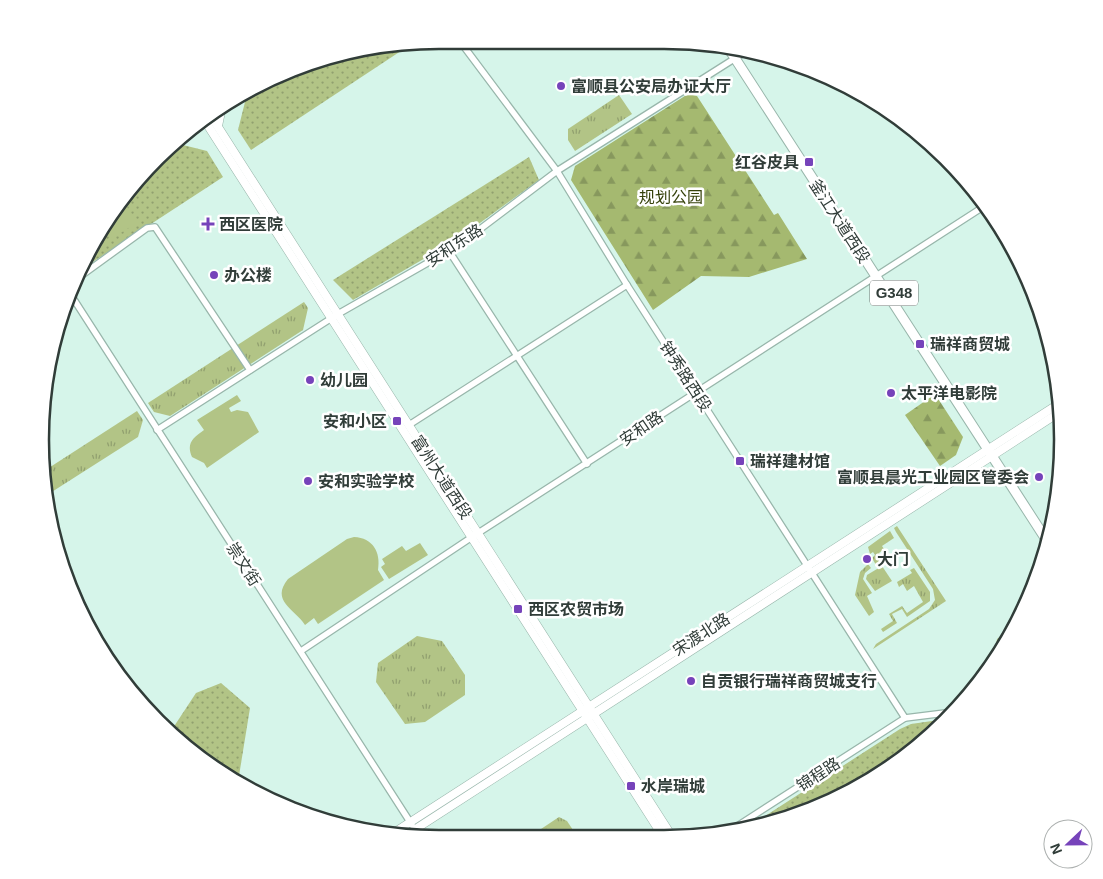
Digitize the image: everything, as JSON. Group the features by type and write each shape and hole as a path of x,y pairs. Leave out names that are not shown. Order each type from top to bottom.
{"highway":[{"name":"釜江大道西段","path":"740,56 1043,534"},
{"name":"釜江大道西段","path":"992,451 1044,528"}],"main road":[{"path":"206,126 214,127 218,118"},
{"name":"富州大道西段","path":"213,122 214,127 334,316 588,712 659,830"},
{"name":"富州大道西段","path":"210,124 214,127"},
{"name":"富州大道西段","path":"334,316 409,425 475,535"},
{"path":"992,451 1053,408"},
{"path":"992,451 1053,416"},
{"name":"宋渡北路","path":"413,829 588,712 992,451"},
{"name":"富州大道西段","path":"588,712 668,830"}],"street":[{"name":"钟秀路西段","path":"465,49 557,172 627,285 905,718"},
{"name":"安和东路","path":"158,430 334,316 449,250 557,172 737,55"},
{"name":"安和路","path":"301,651 475,535 979,209"},
{"path":"87,272 148,228 155,228 250,370"},
{"path":"449,250 587,464"},
{"path":"409,425 627,285"},
{"name":"崇文街","path":"74,300 301,651 413,829"},
{"path":"905,718 942,713"},
{"name":"锦程路","path":"742,823 905,718"}],"green space":[{"path":"401,51 251,150 238,130 245,100 267,89 290,78 338,62 363,56"},
{"name":"规划公园","path":"688,94 697,96 774,215 778,213 807,259 749,277 701,276 653,310 571,180 575,166"},
{"path":"619,95 632,114 575,151 568,140 568,129"},
{"path":"183,145 207,151 223,177 91,263 101,244 129,202 163,163"},
{"path":"529,157 539,180 458,239 353,300 333,280"},
{"path":"126,206 137,223 112,238 108,232"},
{"path":"304,302 308,308 303,330 170,416 154,412 148,403"},
{"path":"935,394 963,437 956,455 940,466 905,415"},
{"path":"237,395 241,401 229,408 231,412 237,410 248,412 259,432 207,468 204,463 192,457 190,452 190,444 204,430 197,420"},
{"path":"137,411 143,420 138,437 52,492 50,467"},
{"path":"897,526 946,601 873,649 876,644 929,609 935,600 933,589 896,532 894,528"},
{"path":"890,531 894,538 882,546 884,549 879,553 884,560 876,565 872,558 875,555 873,552 870,554 868,547"},
{"path":"354,537 366,540 374,547 378,557 378,570 384,580 318,624 314,618 305,625 283,599 283,587 288,579 347,539"},
{"path":"420,543 428,555 389,579 381,567 385,564 382,559 402,546 406,551"},
{"path":"868,564 871,568 865,573 863,579 872,593 867,596 874,612 869,616 855,595 860,572"},
{"path":"882,566 892,581 875,591 866,579 867,575"},
{"path":"914,568 930,592 930,601 907,617 902,609 892,614 897,623 883,632 881,629 893,621 889,614 902,606 907,613 923,602 914,586 907,591 903,584 899,587 897,582 912,573 910,570"},
{"path":"417,636 442,641 465,675 465,695 425,722 405,724 376,682 378,663"},
{"path":"221,683 250,708 239,775 202,750 174,726 196,693"},
{"path":"935,721 901,750 859,778 813,801 763,818 900,729 911,724"},
{"path":"822,790 825,795 813,801 795,808"},
{"path":"559,817 567,821 573,830 540,830"}],"place":[{"name":"富顺县公安局办证大厅","path":"561,86"},
{"name":"红谷皮具","path":"809,162"},
{"name":"西区医院","path":"208,224"},
{"name":"办公楼","path":"214,275"},
{"name":"瑞祥商贸城","path":"920,344"},
{"name":"幼儿园","path":"310,380"},
{"name":"太平洋电影院","path":"891,393"},
{"name":"安和小区","path":"397,421"},
{"name":"瑞祥建材馆","path":"740,461"},
{"name":"富顺县晨光工业园区管委会","path":"1039,477"},
{"name":"安和实验学校","path":"308,481"},
{"name":"大门","path":"867,559"},
{"name":"西区农贸市场","path":"518,609"},
{"name":"自贡银行瑞祥商贸城支行","path":"691,681"},
{"name":"水岸瑞城","path":"631,786"}]}
